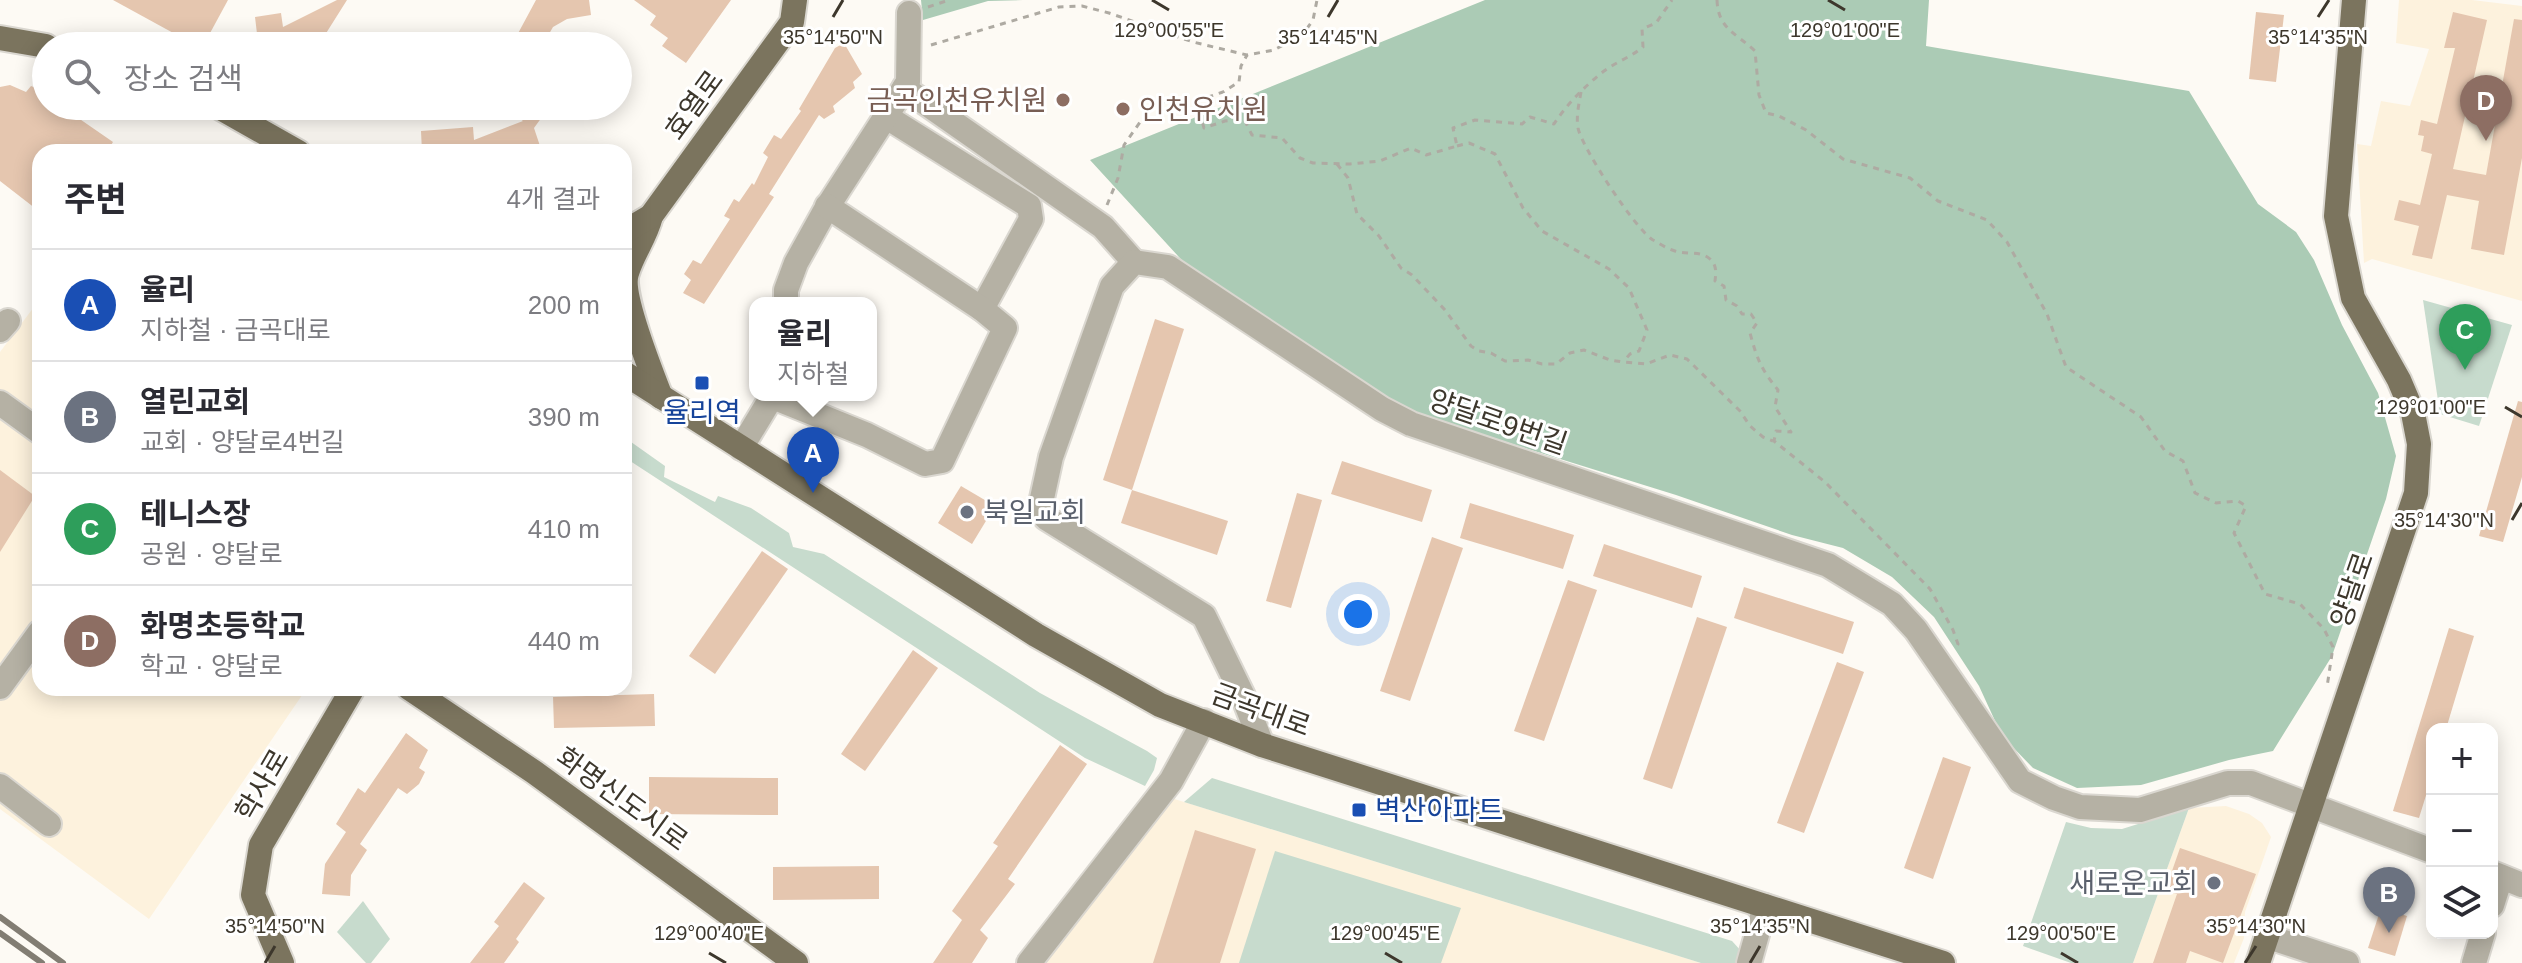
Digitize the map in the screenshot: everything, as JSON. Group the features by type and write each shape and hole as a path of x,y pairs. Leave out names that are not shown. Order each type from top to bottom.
{"main road":[{"name":"효열로","path":"632,227 651,216 792,22 795,0"},
{"name":"양달로","path":"2258,963 2416,493 2419,444 2413,413 2399,380 2353,298 2336,216 2354,0"},
{"path":"0,38 32,44"},
{"path":"242,120 284,144"},
{"path":"632,260 647,233 651,216"},
{"path":"632,307 639,342 661,397"},
{"name":"금곡대로","path":"632,378 1036,635 1160,705 1262,745 1943,963"},
{"name":"학사로","path":"282,963 253,895 261,845 348,696"},
{"name":"화명신도시로","path":"421,696 534,772 796,963"}],"street":[{"path":"786,297 796,263 827,206 908,82 909,13"},
{"path":"904,88 1103,227 1134,262 1112,286 1051,457 1041,503 1046,518 1204,616 1243,696 1262,745"},
{"path":"885,116 1029,206 1031,219 982,309"},
{"path":"785,401 867,435 925,464 942,461 1005,328 982,309 827,206"},
{"name":"양달로9번길","path":"1134,262 1168,267 1382,409 1411,424 1828,565 1892,604 1945,669 2020,781 2054,798 2080,807 2140,810 2228,783 2251,783 2426,849"},
{"path":"741,448 770,401"},
{"path":"0,403 32,426"},
{"path":"0,687 32,643"},
{"path":"1227,731 1243,696"},
{"path":"1029,963 1171,781 1204,721"},
{"path":"0,786 49,824"},
{"path":"1749,963 1765,906"},
{"path":"2266,936 2347,963"},
{"path":"2474,963 2481,939"}],"path":[{"path":"909,53 1059,7 1082,6 1193,42 1247,55 1274,50 1303,34 1313,20 1317,0"},
{"path":"1457,146 1453,128 1475,120 1522,124 1530,117 1554,124 1564,109 1605,70 1643,47 1642,29 1656,23 1672,0"},
{"path":"1717,0 1718,13 1726,29 1755,51 1759,95 1766,113 1806,130 1843,159 1910,178 1938,201 1987,220 2007,242 2047,314 2066,367 2141,417 2165,451 2183,461 2195,493 2216,503 2238,501 2246,506 2234,533 2265,594 2300,604 2324,629 2333,647 2325,697"},
{"path":"1103,227 1104,213 1118,178 1124,145 1152,105 1181,97 1196,101 1223,92 1239,82 1241,66 1247,55"},
{"path":"1581,92 1578,130 1595,165 1635,224 1649,238 1675,251 1710,258 1716,268 1715,281 1724,286 1726,300 1737,306 1742,314 1751,314 1757,323 1750,333 1754,349 1761,368 1778,390 1775,407 1791,432 1776,431 1774,441"},
{"path":"1196,101 1204,128 1244,119 1252,135 1282,138 1300,158 1313,163 1380,161 1411,148 1426,155 1469,143 1495,154 1523,208 1542,231 1609,269 1629,288 1647,330 1639,351 1630,354 1623,362"},
{"path":"1337,164 1348,178 1357,214 1379,236 1401,268 1412,275 1445,310 1471,346 1479,351 1491,353 1505,361 1528,360 1542,364 1556,364 1570,353 1584,350 1623,362 1646,364 1670,355 1687,359 1740,411 1750,426 1825,482 1930,589 1958,644 1945,669"}],"shaded area":[{"path":"2399,0 2472,0 2522,6 2522,301 2372,259 2364,263 2357,144 2371,146 2381,101 2410,106 2429,49 2396,43"},
{"path":"32,310 32,696 302,696 149,919 0,809 0,352"},
{"path":"1168,797 1184,802 1701,963 1042,963"},
{"path":"2226,806 2249,814 2262,823 2271,837 2245,912 2244,938 2234,963 2133,963 2189,808"}],"green space":[{"path":"921,0 1023,0 988,1 923,20"},
{"path":"1485,0 1929,0 1926,46 2189,91 2258,204 2296,232 2314,260 2342,325 2378,393 2396,456 2386,499 2332,656 2273,751 2141,785 2077,788 2033,768 2002,736 1979,686 1934,617 1892,577 1843,548 1792,535 1676,495 1406,411 1189,268 1090,160"},
{"path":"2423,300 2512,325 2479,426 2440,414"},
{"path":"632,443 665,466 664,477 715,502 718,496 751,508 789,533 793,547 824,554 1040,693 1157,758 1145,786 1085,758 632,462"},
{"path":"1212,778 1732,941 1742,952 1739,963 1701,963 1184,802"},
{"path":"2189,808 2133,963 2071,963 2023,946 2066,822 2091,828 2122,829"},
{"path":"1275,851 1461,908 1441,963 1239,963"},
{"path":"363,901 390,939 371,963 366,963 337,932"}],"building":[{"path":"113,0 228,0 211,32 171,32"},
{"path":"337,0 347,0 327,32 257,32 255,17 281,13 283,27"},
{"path":"536,0 589,0 591,15 567,19 550,32 519,32"},
{"path":"634,0 731,0 686,63 662,46 668,38 650,25 656,16"},
{"path":"2256,12 2284,15 2276,82 2249,79"},
{"path":"2453,12 2487,20 2453,169 2486,175 2514,19 2522,20 2522,158 2504,255 2471,249 2479,201 2447,195 2432,259 2412,255 2419,226 2394,220 2399,200 2420,205 2432,154 2421,151 2424,136 2418,135 2421,120 2437,124 2455,48 2444,48"},
{"path":"844,43 862,74 853,82 855,88 833,106 835,112 824,119 819,115 769,194 774,197 704,304 683,293 691,280 684,274 693,260 701,264 730,219 724,216 734,199 739,202 752,183 754,185 768,157 763,153 774,135 781,139 801,111 799,109 835,48"},
{"path":"10,85 26,92 32,86 32,120 81,120 113,142 32,144 32,206 0,181 0,87"},
{"path":"540,120 534,128 539,144 422,144 421,131 473,127 474,140 523,121"},
{"path":"1155,319 1184,329 1132,490 1103,480"},
{"path":"2518,401 2522,402 2522,477 2503,542 2479,536"},
{"path":"1342,461 1432,490 1422,522 1331,494"},
{"path":"0,470 32,494 32,501 0,552"},
{"path":"961,486 995,506 972,544 938,523"},
{"path":"1132,490 1228,521 1217,555 1121,523"},
{"path":"1297,493 1322,500 1291,608 1266,601"},
{"path":"1470,503 1574,535 1563,569 1460,538"},
{"path":"1432,537 1463,548 1410,701 1380,691"},
{"path":"1604,544 1702,576 1692,608 1593,576"},
{"path":"762,551 788,569 715,674 689,656"},
{"path":"1568,580 1597,590 1544,741 1514,731"},
{"path":"1744,587 1854,622 1843,654 1734,618"},
{"path":"1697,617 1727,627 1672,789 1643,779"},
{"path":"2449,628 2474,636 2448,723 2426,723 2426,795 2419,818 2393,811"},
{"path":"913,650 938,668 865,771 841,754"},
{"path":"1837,662 1864,672 1804,833 1777,823"},
{"path":"654,694 655,726 554,728 553,697"},
{"path":"406,733 428,750 419,768 425,772 419,784 407,794 398,788 360,844 367,850 351,875 350,896 322,894 325,864 346,832 336,824 358,788 365,793"},
{"path":"1060,745 1087,764 1008,879 1015,884 980,930 988,938 972,963 933,963 962,920 952,911 998,846 993,843"},
{"path":"1943,757 1971,767 1933,879 1904,868"},
{"path":"649,777 778,778 778,815 649,814"},
{"path":"1195,830 1256,849 1220,963 1153,963"},
{"path":"2180,848 2256,874 2223,963 2190,951 2186,963 2153,963 2177,894 2165,891"},
{"path":"879,866 879,899 773,900 773,867"},
{"path":"524,882 545,898 516,939 519,942 504,963 470,963 499,926 494,922"},
{"path":"2381,908 2407,916 2395,956 2368,948"}],"railway":[{"path":"0,917 63,963"},
{"path":"0,933 42,963"}],"place":[{"name":"금곡인천유치원","path":"1063,100"},
{"name":"인천유치원","path":"1123,109"},
{"name":"화명초등학교","path":"2486,141"},
{"name":"테니스장","path":"2465,370"},
{"name":"율리역","path":"702,383"},
{"name":"율리","path":"813,493"},
{"name":"북일교회","path":"967,512"},
{"name":"벽산아파트","path":"1359,810"},
{"name":"새로운교회","path":"2214,883"},
{"name":"열린교회","path":"2389,933"}]}
